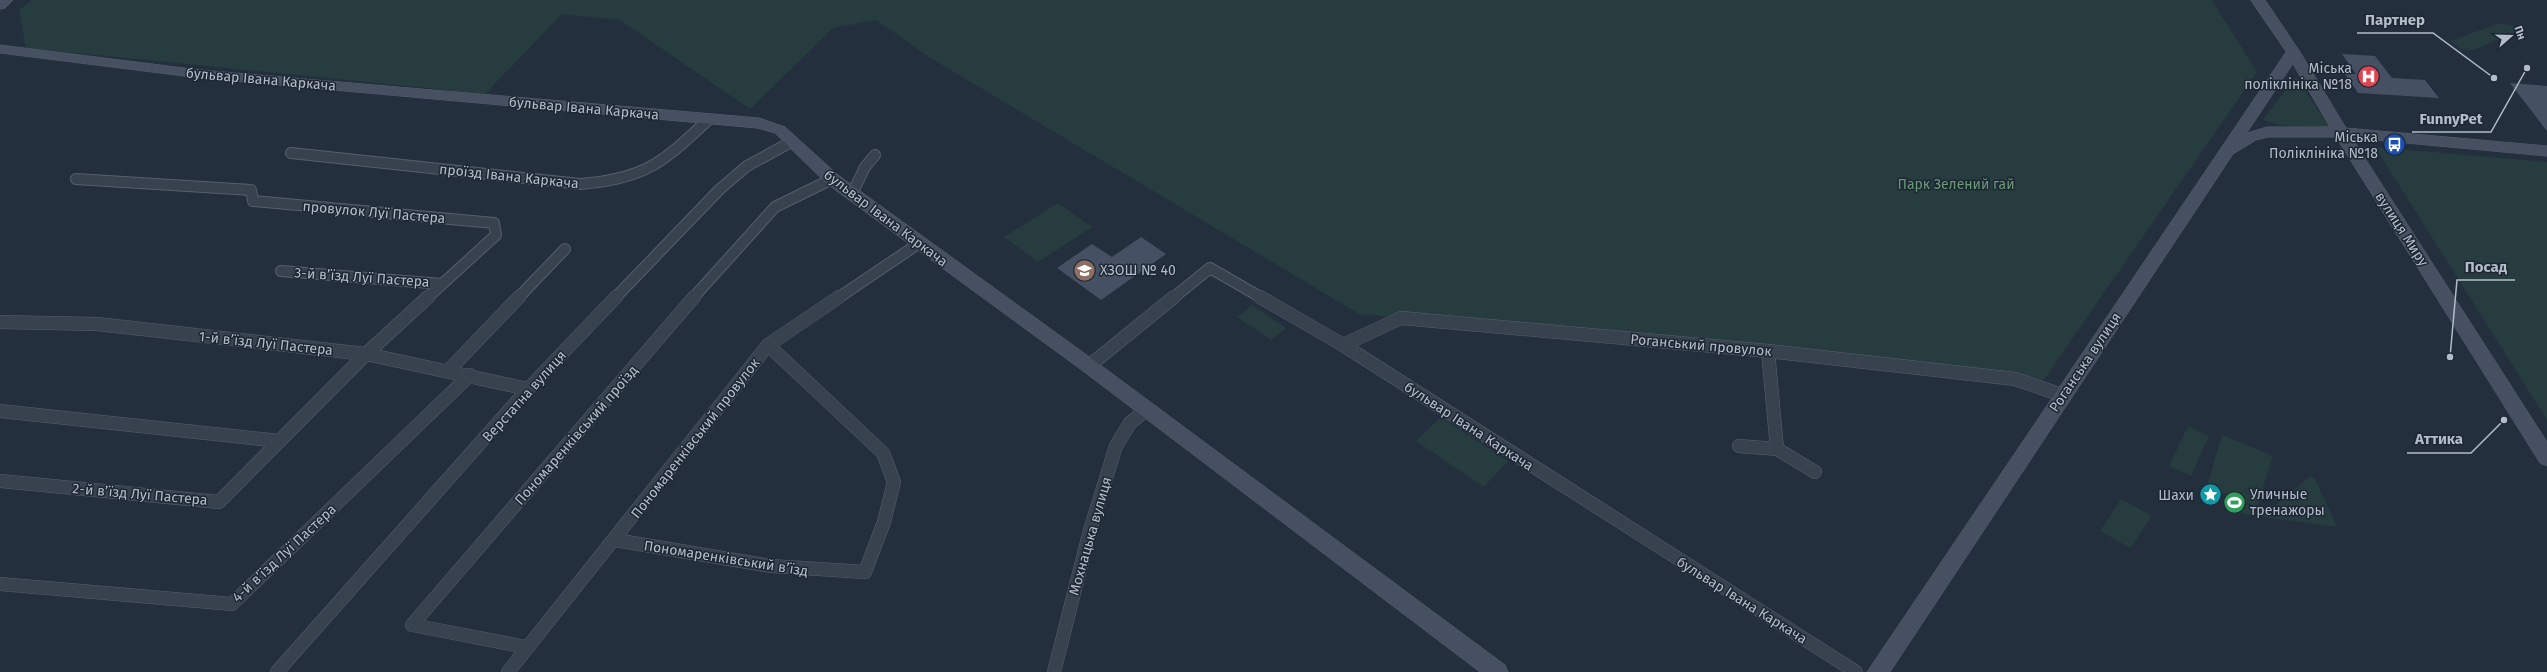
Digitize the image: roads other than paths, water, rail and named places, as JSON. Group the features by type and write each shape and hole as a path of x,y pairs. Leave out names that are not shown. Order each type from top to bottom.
{"street":[{"path":"0,5 6,0"},
{"name":"вулиця Миру","path":"2258,0 2293,52 2341,132 2547,458"},
{"name":"бульвар Івана Каркача","path":"0,47 200,74 708,120 759,123 774,127 832,179 918,244 1089,366 1497,672"},
{"name":"Роганська вулиця","path":"1878,672 2062,395 2228,153 2293,52"},
{"name":"проїзд Івана Каркача","path":"291,153 580,184 618,180 644,171 669,156 708,120"},
{"path":"2228,153 2250,137 2267,132 2341,132 2547,151"},
{"name":"Верстатна вулиця","path":"277,672 528,389 733,176 791,142"},
{"path":"852,194 865,166 875,155"},
{"name":"провулок Луї Пастера","path":"76,179 251,190 253,201 494,223 496,235 366,354"},
{"name":"Пономаренківський проїзд","path":"526,647 412,625 693,298 775,207 832,179"},
{"name":"Пономаренківський провулок","path":"508,672 526,647 615,540 726,395 768,345 918,244"},
{"path":"448,371 565,249"},
{"name":"бульвар Івана Каркача","path":"1089,366 1210,268 1342,345 1856,672"},
{"name":"3-й в’їзд Луї Пастера","path":"281,271 442,284"},
{"name":"Роганський провулок","path":"1342,345 1401,318 1768,351 2015,380 2062,395"},
{"name":"1-й в’їзд Луї Пастера","path":"0,322 97,324 366,354 470,375 528,389"},
{"name":"Пономаренківський в’їзд","path":"615,540 779,569 832,573 865,572 884,522 894,482 883,452 768,345"},
{"path":"1768,351 1777,450"},
{"name":"2-й в’їзд Луї Пастера","path":"0,481 219,502 366,354"},
{"name":"4-й в’їзд Луї Пастера","path":"0,584 232,604 470,375"},
{"name":"Мохнацька вулиця","path":"1054,672 1090,530 1116,446 1130,423 1146,410"},
{"path":"0,411 280,441"},
{"path":"1739,446 1777,450 1815,472"}],"place":[{"name":"FunnyPet","path":"2527,68"},
{"name":"Міська поліклініка №18","path":"2368,76"},
{"name":"Партнер","path":"2494,78"},
{"name":"Міська Поліклініка №18","path":"2394,145"},
{"name":"ХЗОШ № 40","path":"1085,270"},
{"name":"Посад","path":"2450,357"},
{"name":"Аттика","path":"2504,420"},
{"name":"Шахи","path":"2210,495"},
{"name":"Уличные тренажоры","path":"2234,502"}],"park label":[{"name":"Парк Зелений гай","path":"1956,184"}]}
